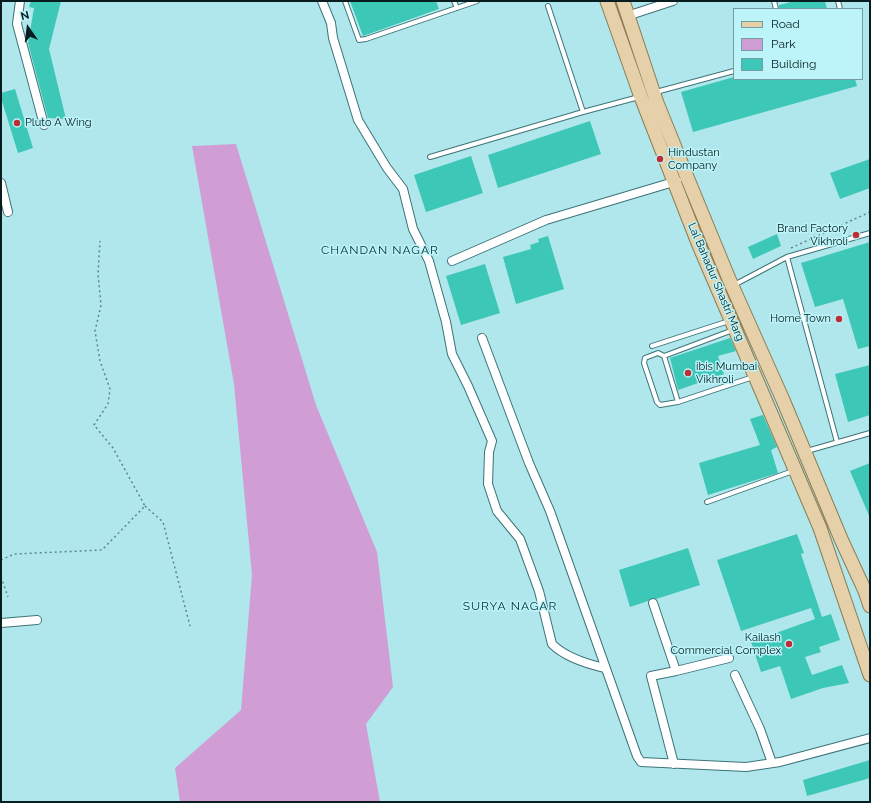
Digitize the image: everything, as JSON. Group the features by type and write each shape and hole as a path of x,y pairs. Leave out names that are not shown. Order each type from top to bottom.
{"main road":[{"name":"Lal Bahadur Shastri Marg","path":"607,1 641,97 732,286 858,574 868,590 870,606"},
{"name":"Lal Bahadur Shastri Marg","path":"623,1 681,179 698,243 820,528 870,675"},
{"path":"736,330 754,335"},
{"path":"838,580 858,574"}],"street":[{"path":"20,1 17,24 44,125"},
{"path":"322,1 331,23 333,38 358,120 387,168 403,189 413,229 424,253 429,260 446,322 452,354 492,441 489,452 488,484 497,511 520,539 539,591 552,644 557,649 584,663 605,668"},
{"path":"627,16 673,1"},
{"path":"452,261 546,220 681,179"},
{"path":"1,183 8,212"},
{"path":"482,338 529,463 550,511 605,668 637,756 641,762 746,768 772,764 870,738"},
{"path":"653,602 676,672"},
{"path":"1,623 37,620"},
{"path":"674,764 651,676 676,672 728,658"},
{"path":"735,675 760,729 772,764"}],"lane":[{"path":"345,1 359,40 366,40 477,1"},
{"path":"454,1 457,8"},
{"path":"548,6 583,112"},
{"path":"430,157 583,112 733,71"},
{"path":"732,286 787,257 870,233"},
{"path":"787,257 837,442"},
{"path":"652,346 736,330"},
{"path":"736,330 664,356 658,353 651,354 645,358 644,363 657,402 664,405 678,402 755,376"},
{"path":"664,356 678,402"},
{"path":"804,452 870,433"},
{"path":"707,502 795,470"}],"path":[{"path":"785,251 870,212"},
{"path":"100,241 98,274 101,305 95,331 100,361 110,389 108,404 94,425 113,448 145,506 163,522 190,626"},
{"path":"1,560 14,554 102,550 145,506"},
{"path":"1,577 8,597"}],"green space":[{"path":"236,144 316,405 377,552 393,687 366,724 380,802 180,802 175,768 241,710 252,575 234,384 192,146"}],"building":[{"path":"31,1 61,1 49,49 66,119 48,118 28,43 34,8 29,7"},
{"path":"350,1 436,1 439,9 363,36"},
{"path":"795,1 825,1 827,8 779,8 779,5"},
{"path":"733,77 733,80 855,80 857,86 693,132 681,92"},
{"name":"Pluto A Wing","path":"15,89 33,148 18,153 1,98 1,93"},
{"path":"590,121 601,154 498,188 488,155"},
{"path":"471,156 483,193 426,212 414,175"},
{"path":"870,159 870,188 840,199 830,173"},
{"path":"777,234 781,246 753,259 748,247"},
{"path":"548,236 564,289 516,304 503,257 531,249 530,245 539,242 538,239"},
{"path":"870,242 870,346 858,349 843,299 815,307 801,263"},
{"path":"485,264 500,313 461,325 446,276"},
{"path":"730,338 736,351 718,356 724,374 678,390 670,358"},
{"path":"870,365 870,415 848,422 835,374"},
{"path":"763,415 777,447 771,450 778,473 708,495 699,463 760,445 750,419"},
{"path":"870,463 870,518 850,471"},
{"path":"797,534 804,553 801,554 822,617 831,614 840,640 819,647 821,652 805,657 812,675 842,665 849,683 823,688 791,699 780,666 761,672 751,642 815,619 811,608 741,631 717,560"},
{"path":"688,548 700,585 656,599 652,598 648,601 630,607 619,570"},
{"path":"870,760 870,778 807,796 803,780"}],"place":[{"name":"Pluto A Wing","path":"17,123"},
{"name":"Hindustan Company","path":"660,159"},
{"name":"Brand Factory Vikhroli","path":"856,235"},
{"name":"Home Town","path":"839,319"},
{"name":"ibis Mumbai Vikhroli","path":"688,373"},
{"name":"Kailash Commercial Complex","path":"789,644"}],"district":[{"name":"CHANDAN NAGAR","path":"380,250"},
{"name":"SURYA NAGAR","path":"510,606"}]}
